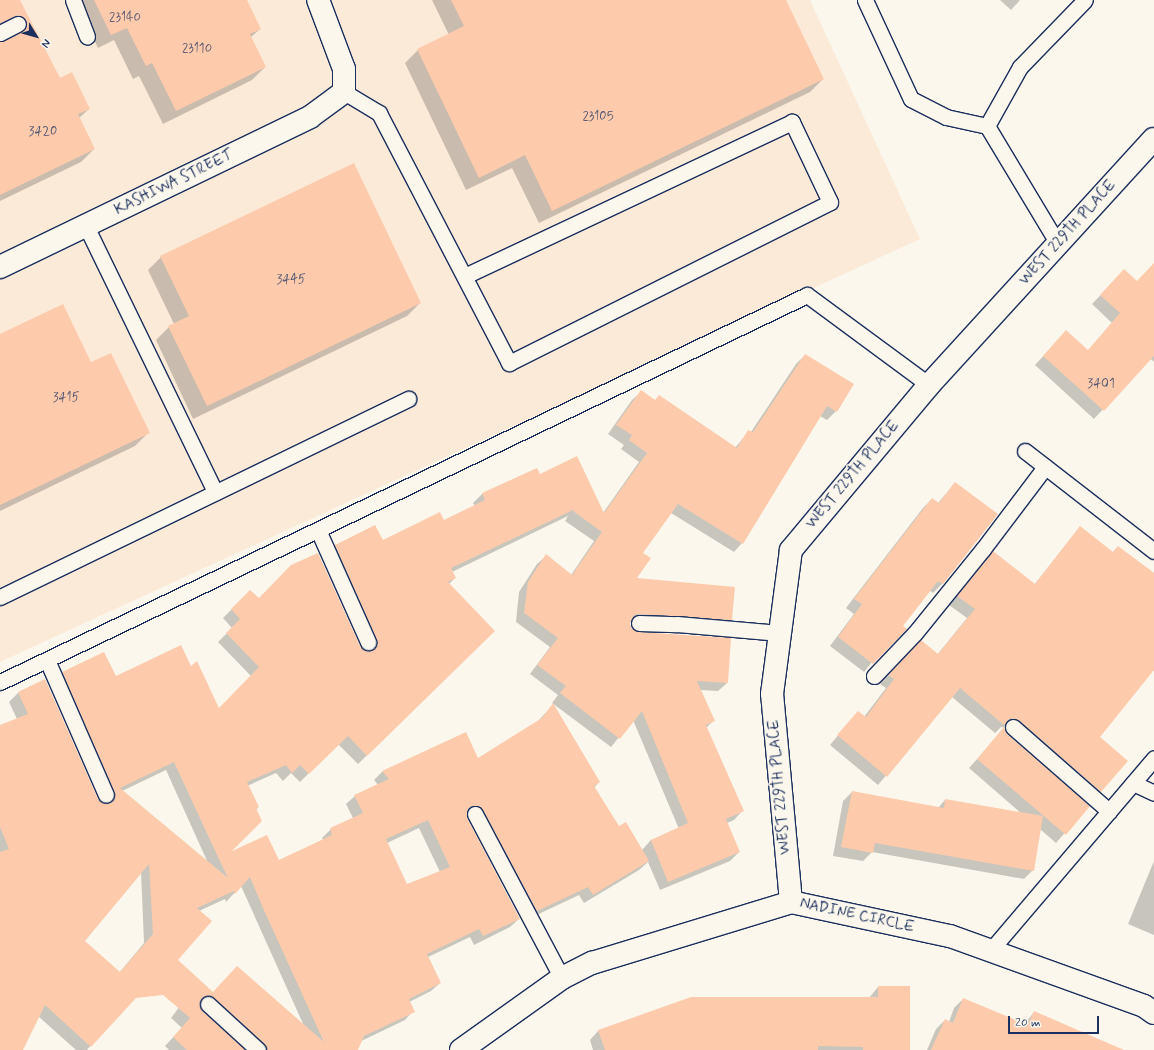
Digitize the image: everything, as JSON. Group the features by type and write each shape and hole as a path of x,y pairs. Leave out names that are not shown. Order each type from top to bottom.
{"street":[{"path":"318,0 344,68 344,92"},
{"name":"KASHIWA STREET","path":"0,267 310,117 344,92"},
{"name":"WEST 229TH PLACE","path":"791,902 772,694 791,550 929,385 1154,139"},
{"name":"NADINE CIRCLE","path":"461,1050 562,978 592,963 791,902 950,936 1144,1006 1154,1013"}],"lane":[{"path":"73,0 87,36"},
{"path":"865,0 911,99 946,117 987,126 1058,244"},
{"path":"987,126 1020,67 1085,0"},
{"path":"0,33 18,24"},
{"path":"344,92 379,113 509,363 830,202 792,122 464,276"},
{"path":"86,226 215,492"},
{"path":"0,682 808,295 929,385"},
{"path":"0,597 408,398"},
{"path":"1025,451 1154,551"},
{"path":"874,676 915,633 983,549 1045,466"},
{"path":"318,530 368,642"},
{"path":"639,623 677,624 780,633"},
{"path":"47,660 106,795"},
{"path":"1013,727 1109,811"},
{"path":"990,951 1154,758"},
{"path":"1133,783 1154,793"},
{"path":"475,814 562,978"},
{"path":"208,1004 258,1050"}],"shaded area":[{"path":"0,0 810,0 920,239 0,662"}],"building":[{"path":"0,0 20,0 60,78 72,72 90,109 78,114 95,149 0,195 0,42 22,32 27,24 23,17 18,15 0,23"},
{"path":"94,0 247,0 261,29 250,34 266,67 176,111 152,63 146,66 127,28 111,35"},
{"path":"451,0 786,0 824,79 552,211 525,155 479,178 417,49 464,26"},
{"path":"354,163 421,303 207,406 168,326 189,316 160,256"},
{"path":"1154,263 1154,356 1104,411 1043,356 1066,330 1088,350 1120,313 1100,295 1124,269 1137,281"},
{"path":"63,304 91,362 111,353 150,433 0,505 0,334"},
{"path":"805,354 854,384 837,412 827,406 743,544 678,504 643,553 651,558 637,578 735,587 732,620 639,614 634,615 630,622 631,628 639,632 731,638 728,683 697,681 715,721 706,725 744,811 726,819 740,852 668,882 651,840 688,823 642,711 620,739 560,693 566,686 537,665 558,638 524,613 528,582 546,554 572,575 602,532 573,511 575,509 451,568 456,578 448,582 495,631 367,756 348,736 309,774 300,765 292,773 286,765 247,782 259,807 256,808 262,821 232,851 267,835 279,860 332,835 330,828 363,813 354,795 389,779 382,771 466,732 478,758 542,718 553,703 600,782 594,786 619,826 626,822 649,861 593,895 588,887 537,911 483,810 479,806 471,806 467,810 467,818 520,919 483,936 479,929 427,954 441,983 409,999 415,1012 364,1036 358,1050 267,1050 264,1043 210,995 202,998 199,1002 202,1010 245,1050 187,1050 173,1037 190,1018 163,995 136,998 91,1047 45,1005 23,1050 0,1050 0,852 9,849 0,827 0,725 28,714 18,692 45,679 98,799 101,802 109,803 113,800 114,791 62,672 104,652 116,676 181,645 191,666 197,661 219,708 259,667 226,633 240,619 231,609 250,590 259,598 291,565 318,553 360,646 363,649 371,650 375,647 376,638 335,545 375,525 383,540 440,512 444,520 485,500 482,493 537,468 540,474 577,456 604,513 647,453 629,440 632,435 616,425 641,390 655,400 659,395 737,448 748,430 753,432","holes":["174,762 228,878 120,788","428,820 450,867 407,884 386,839","149,864 153,934 120,972 85,941","250,877 324,1042 237,966 213,992 178,960 212,921 197,908 234,891 235,894"]},
{"path":"955,482 998,514 943,584 938,581 903,626 907,629 873,664 838,637 862,604 854,599 932,498 939,503"},
{"path":"1080,526 1113,552 1118,546 1154,573 1154,670 1100,737 1128,761 1101,792 1019,720 1010,718 1004,725 960,688 887,777 837,735 858,711 866,717 894,679 888,675 921,640 938,654 975,609 957,596 993,551 1035,584"},
{"path":"1004,727 1007,734 1090,806 1066,835 977,759"},
{"path":"852,791 944,808 945,799 1043,816 1034,871 875,843 873,853 841,847"},
{"path":"878,986 910,986 910,1050 863,1050 863,1047 818,1046 818,1050 605,1050 598,1030 691,997 878,997"},
{"path":"963,998 1028,1025 1034,1011 1124,1050 931,1050 945,1019 953,1023"}]}
